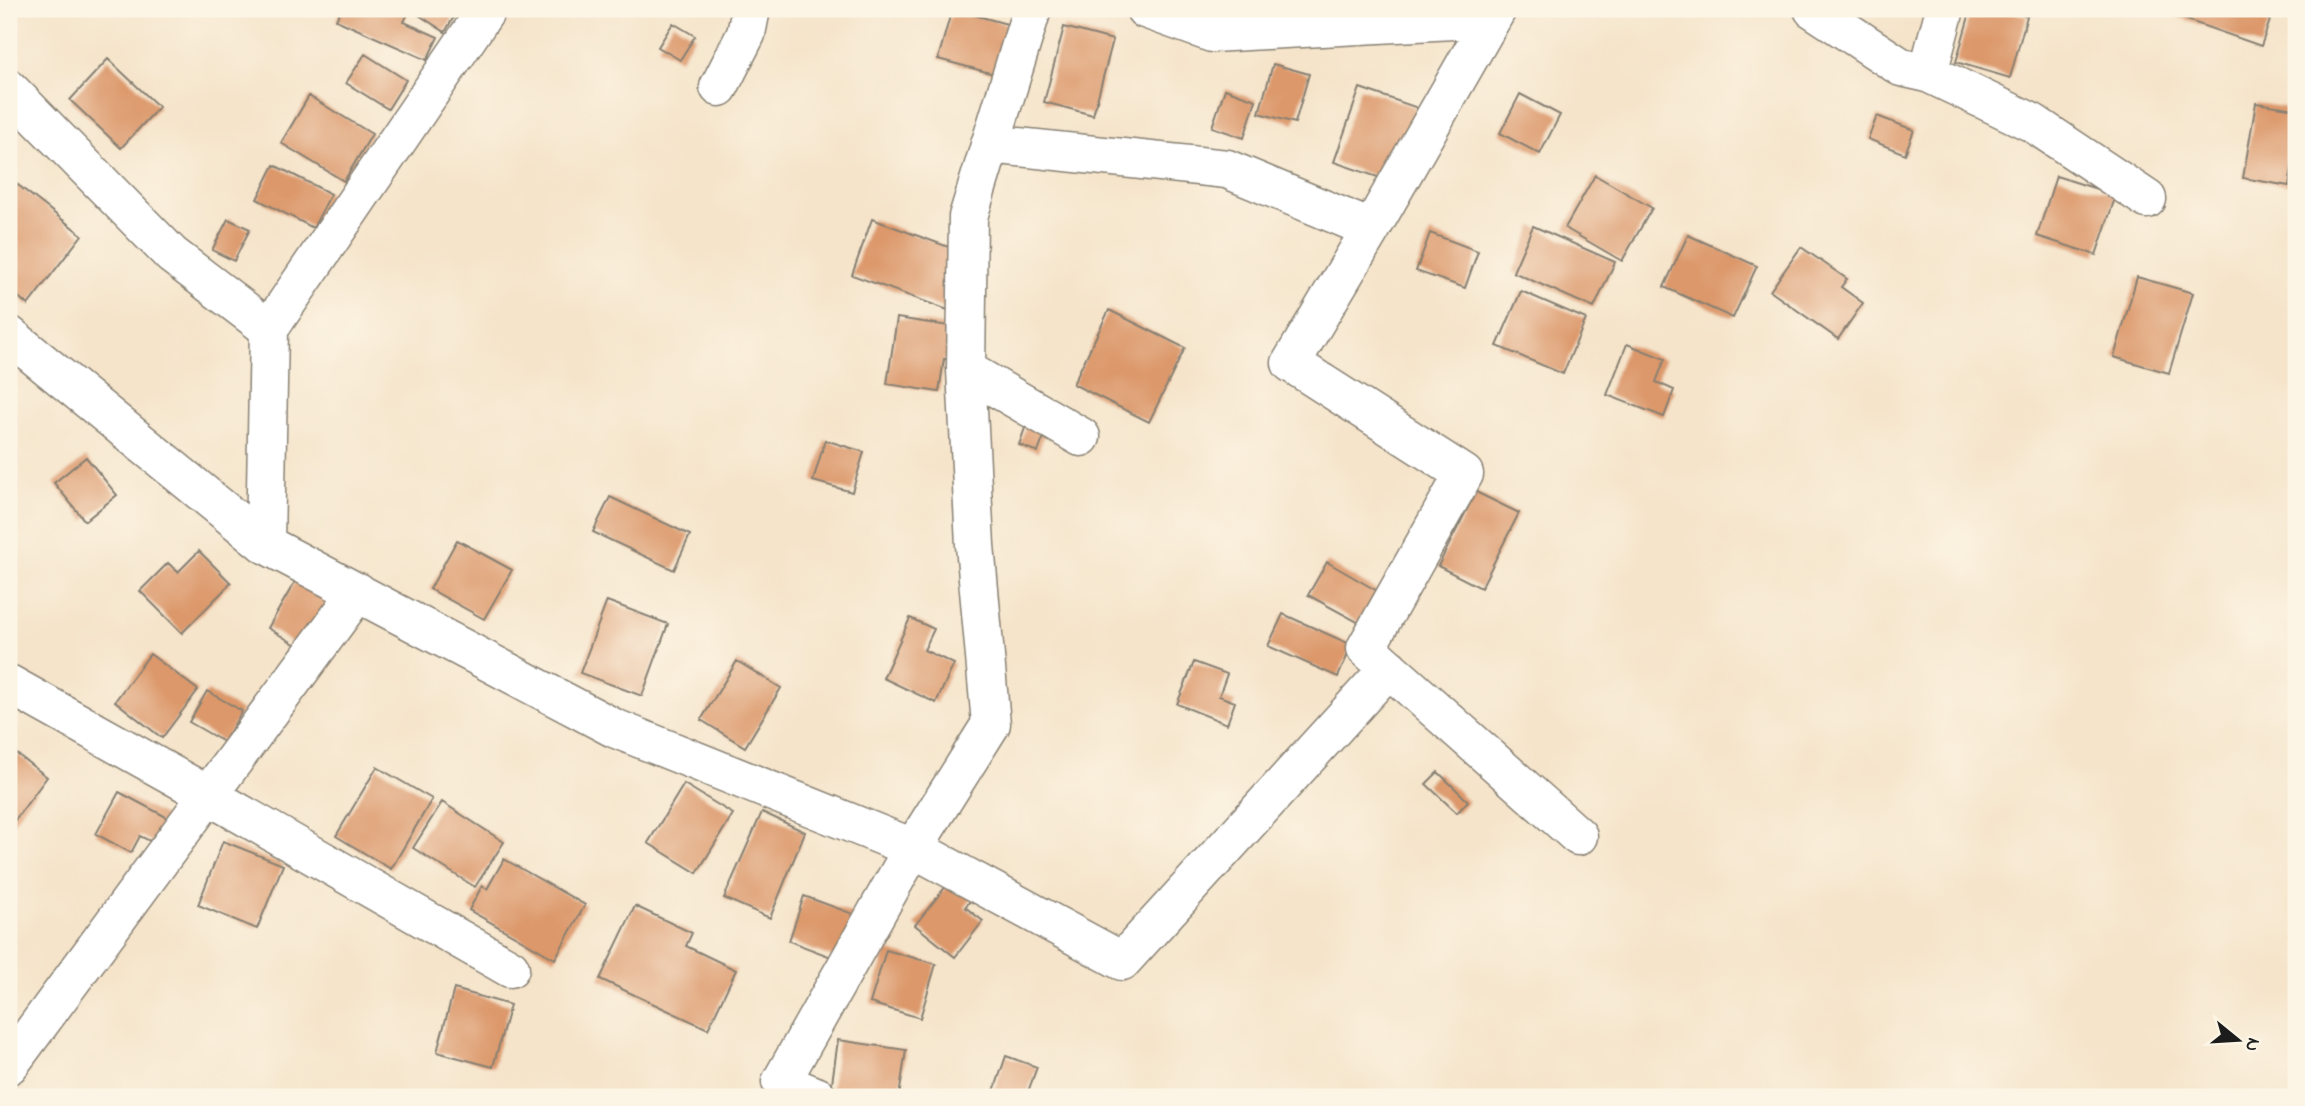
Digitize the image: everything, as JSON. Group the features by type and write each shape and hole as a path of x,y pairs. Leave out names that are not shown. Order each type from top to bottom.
{"street":[{"path":"265,544 269,329 487,9"},
{"path":"719,87 746,34 751,9"},
{"path":"818,1097 781,1082 913,848 991,724 975,545 967,370 968,217 1031,9"},
{"path":"1145,9 1212,33 1494,13"},
{"path":"1813,9 1901,67 1928,73 2033,123 2147,199"},
{"path":"1928,73 1945,9"},
{"path":"1494,13 1291,363 1464,474 1366,648 1578,836"},
{"path":"9,89 172,255 269,329"},
{"path":"990,144 1227,169 1371,229"},
{"path":"9,335 265,544 614,728 913,848 1122,961 1389,668"},
{"path":"967,370 1081,436"},
{"path":"11,1058 358,592"},
{"path":"9,684 509,968"}],"building":[{"path":"341,9 410,9 404,22 438,37 427,60 336,20"},
{"path":"419,9 458,10 445,32 416,13"},
{"path":"952,9 1007,24 994,74 938,59"},
{"path":"1971,9 2001,9 2027,16 2010,78 1956,62"},
{"path":"2274,9 2261,46 2161,11"},
{"path":"673,23 695,36 680,60 658,47"},
{"path":"1064,27 1113,40 1093,115 1044,102"},
{"path":"365,54 406,80 388,109 346,83"},
{"path":"108,59 159,107 121,148 70,100"},
{"path":"1273,64 1309,74 1295,123 1259,113"},
{"path":"1360,88 1418,108 1392,182 1334,162"},
{"path":"1225,89 1256,100 1244,138 1212,127"},
{"path":"1520,94 1560,115 1540,154 1500,133"},
{"path":"309,96 372,134 344,181 281,143"},
{"path":"2256,103 2296,109 2296,143 2289,186 2243,178"},
{"path":"1877,116 1914,130 1905,154 1868,139"},
{"path":"274,165 331,194 313,228 257,199"},
{"path":"1595,175 1652,208 1622,261 1565,228"},
{"path":"2056,176 2116,195 2096,255 2037,236"},
{"path":"9,178 82,235 28,305 9,289"},
{"path":"228,219 250,229 234,261 212,250"},
{"path":"872,219 976,257 956,313 852,275"},
{"path":"1533,226 1615,262 1594,308 1513,272"},
{"path":"1430,233 1478,251 1465,288 1416,271"},
{"path":"1688,235 1757,266 1733,318 1664,287"},
{"path":"1801,247 1847,279 1841,287 1863,303 1838,339 1770,291"},
{"path":"2137,277 2193,293 2169,373 2114,357"},
{"path":"1521,291 1586,319 1563,374 1497,346"},
{"path":"1109,310 1185,348 1149,422 1073,384"},
{"path":"897,318 975,330 969,363 944,359 939,392 887,384"},
{"path":"1627,344 1665,359 1656,382 1674,390 1664,417 1607,395"},
{"path":"1030,414 1050,421 1038,452 1019,445"},
{"path":"825,440 864,452 852,492 813,481"},
{"path":"86,457 117,495 85,521 54,483"},
{"path":"1476,492 1519,513 1481,588 1438,566"},
{"path":"610,497 690,535 674,570 593,532"},
{"path":"457,540 512,570 484,619 430,589"},
{"path":"199,551 231,583 182,633 140,591 168,563 178,572"},
{"path":"307,561 352,588 313,655 268,628"},
{"path":"1327,562 1379,592 1361,624 1308,595"},
{"path":"607,601 668,624 642,696 580,673"},
{"path":"1283,614 1352,645 1338,677 1268,646"},
{"path":"910,618 934,629 924,650 954,664 936,703 883,678"},
{"path":"150,654 198,690 162,738 115,701"},
{"path":"737,661 781,688 745,747 701,720"},
{"path":"1194,662 1227,674 1219,696 1235,702 1227,724 1177,704"},
{"path":"207,691 242,711 224,742 189,722"},
{"path":"9,748 47,777 9,828"},
{"path":"377,767 432,799 391,869 336,836"},
{"path":"1438,772 1468,801 1457,813 1426,784"},
{"path":"684,784 733,814 697,873 648,843"},
{"path":"119,792 170,819 156,844 140,836 131,853 96,834"},
{"path":"442,802 504,842 475,887 413,848"},
{"path":"762,812 805,832 770,918 724,898"},
{"path":"223,841 283,865 257,929 198,905"},
{"path":"504,859 585,905 555,959 469,910 482,886 487,889"},
{"path":"959,870 981,888 965,907 983,921 955,957 915,925"},
{"path":"804,896 856,915 839,960 789,941"},
{"path":"635,906 692,933 686,946 736,970 708,1029 600,979"},
{"path":"886,950 936,964 920,1018 870,1003"},
{"path":"454,989 510,1005 493,1067 437,1052"},
{"path":"838,1040 906,1050 899,1097 830,1097"},
{"path":"1006,1056 1037,1067 1026,1097 992,1097"}]}
